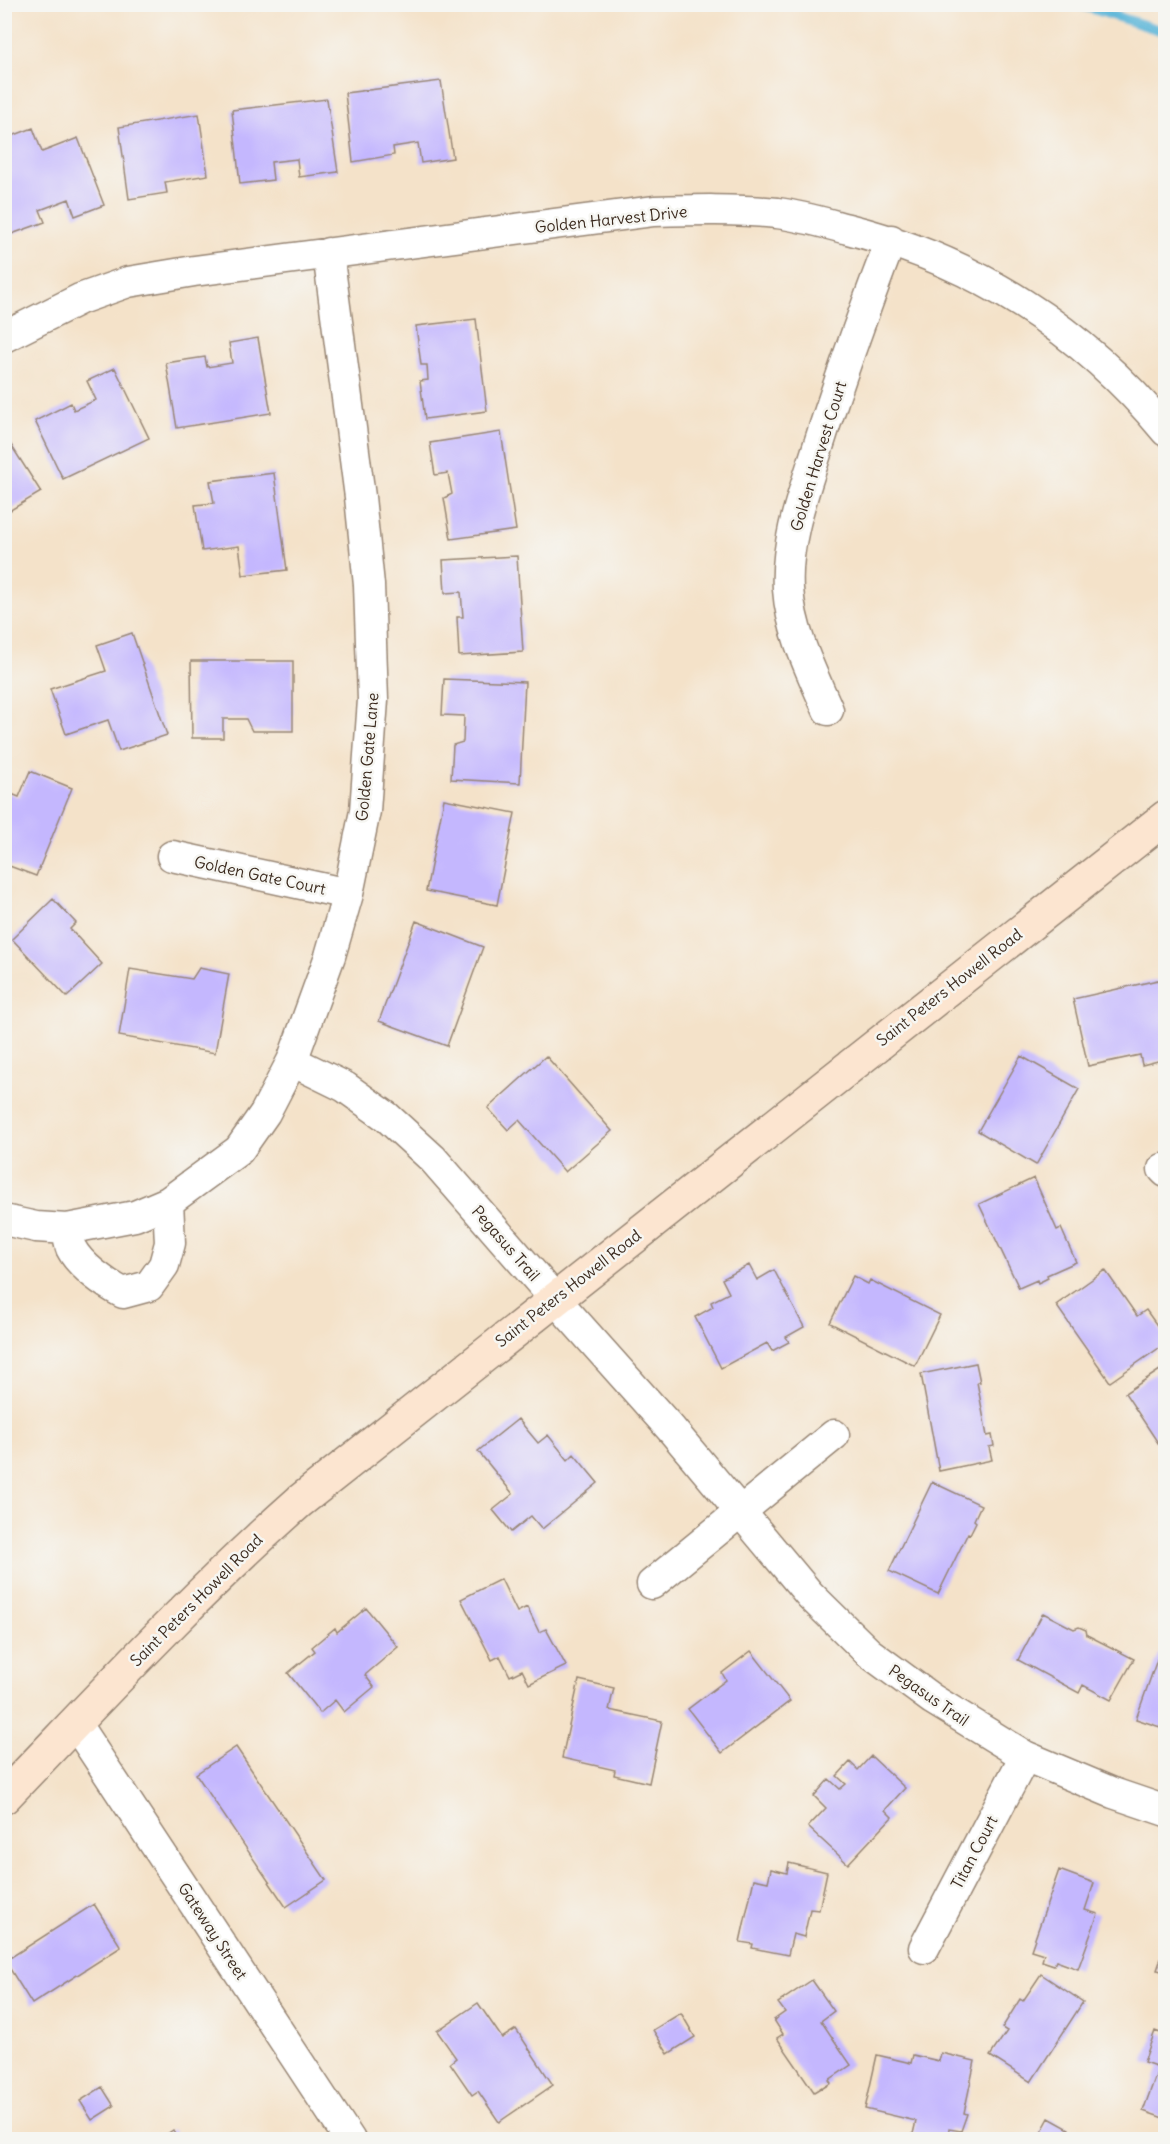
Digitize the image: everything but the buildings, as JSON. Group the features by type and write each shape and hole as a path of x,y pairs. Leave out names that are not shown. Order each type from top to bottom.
{"main road":[{"name":"Saint Peters Howell Road","path":"4,1797 208,1586 284,1514 1080,883 1166,818"}],"street":[{"name":"Golden Harvest Drive","path":"4,337 80,299 128,282 194,271 654,211 724,209 779,213 891,240 955,266 1006,293 1047,318 1122,381 1166,431"},
{"name":"Golden Harvest Court","path":"828,710 806,660 793,621 788,588 795,519 828,415 891,240"},
{"name":"Golden Gate Lane","path":"4,1220 36,1227 67,1229 135,1216 168,1202 239,1150 265,1113 291,1060 316,996 348,894 365,811 373,700 369,585 360,497 328,254"},
{"name":"Golden Gate Court","path":"172,856 348,894"},
{"name":"Pegasus Trail","path":"291,1060 345,1087 387,1118 433,1159 672,1430 810,1595 868,1652 932,1699 1025,1756 1166,1811"},
{"path":"67,1229 71,1248 104,1283 123,1293 140,1289 148,1286 164,1265 170,1243 168,1202"},
{"path":"652,1584 834,1435"},
{"name":"Gateway Street","path":"75,1723 350,2139"},
{"name":"Titan Court","path":"924,1948 1025,1756"}],"waterway":[{"path":"1077,4 1166,32"}]}
